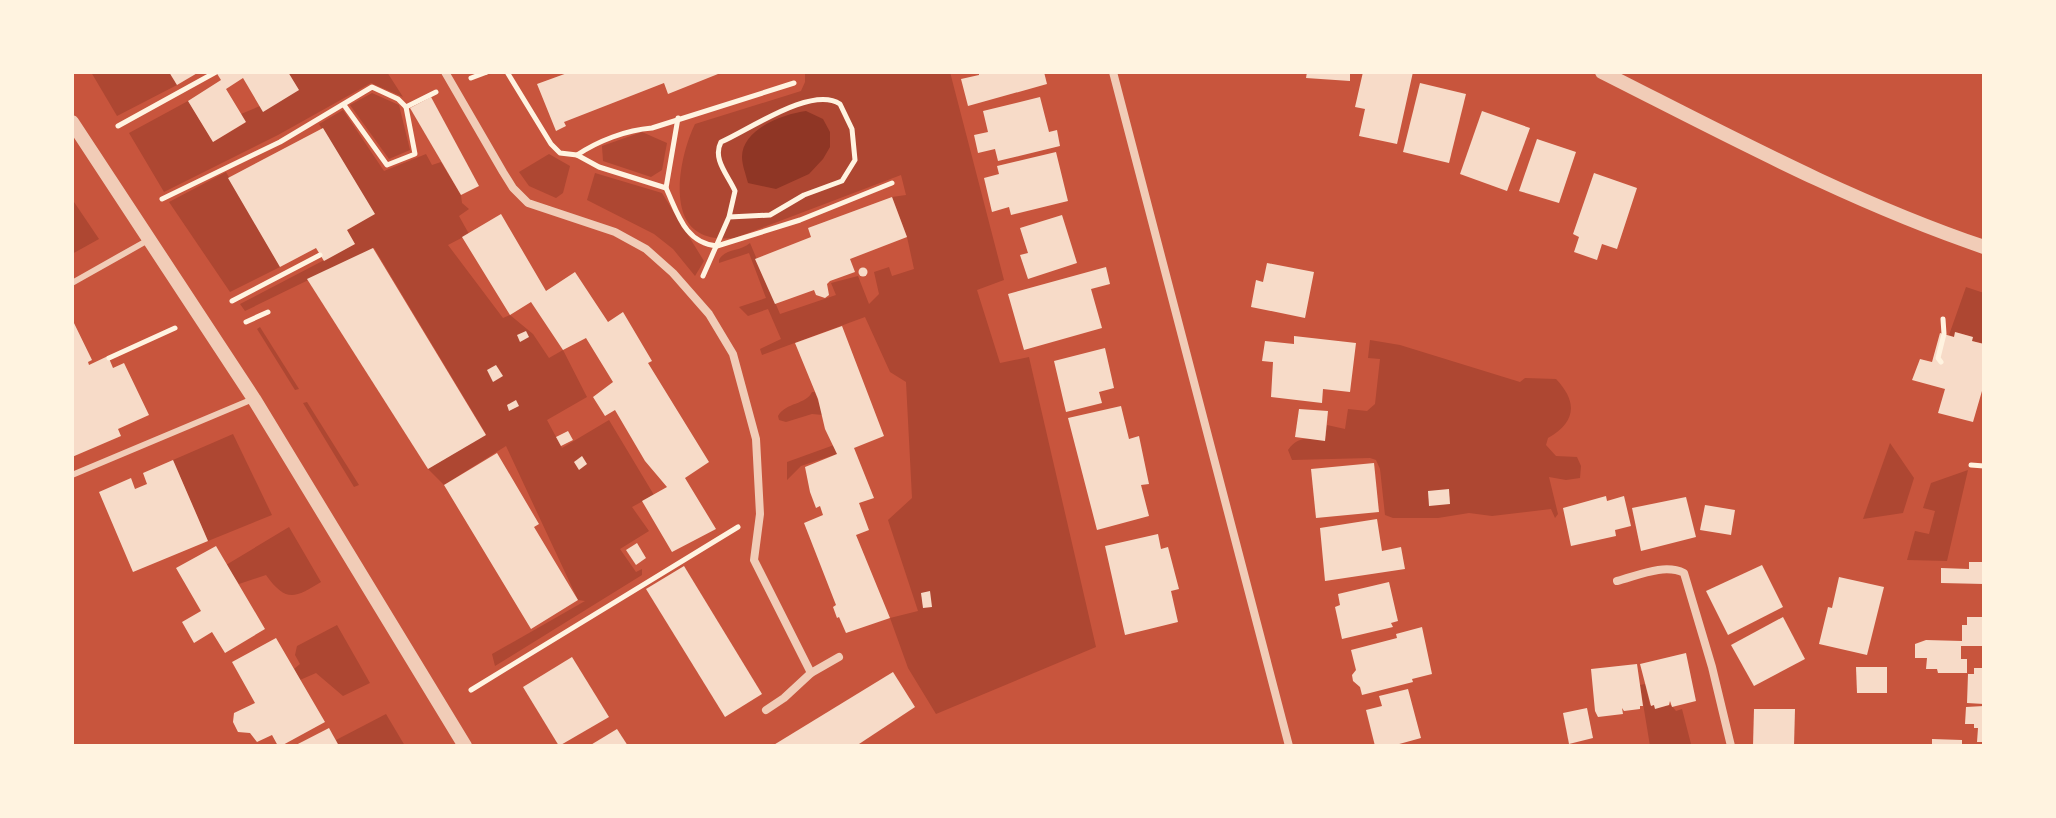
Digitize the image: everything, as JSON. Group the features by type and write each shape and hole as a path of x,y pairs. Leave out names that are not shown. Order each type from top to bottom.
{"street":[{"path":"445,72 508,180 528,203 615,232 646,249 709,314 733,354 756,439 760,514 754,560 811,673"},
{"path":"1113,72 1289,746"},
{"path":"1602,72 1757,151 1935,231 1984,247"},
{"path":"72,122 254,399 465,746"},
{"path":"1617,581 1663,569 1677,569 1684,573 1731,746"},
{"path":"766,710 811,673 839,657"}],"lane":[{"path":"72,283 150,239"},
{"path":"72,475 254,399"}],"path":[{"path":"118,126 216,72"},
{"path":"507,72 551,144 560,153 577,155 599,167 666,188"},
{"path":"577,155 594,144 794,83"},
{"path":"406,107 453,84"},
{"path":"162,199 280,142 372,87 398,99 406,107 415,154 387,165 344,105"},
{"path":"693,295 729,217 735,191 719,161 721,142 809,100 827,98 840,104 852,129 855,160 842,181 804,195 770,215 729,217"},
{"path":"678,118 666,188 687,232 703,245 717,246 800,220 892,183"},
{"path":"232,301 320,255"},
{"path":"246,322 268,312"},
{"path":"1941,362 1938,358 1944,334 1943,319"},
{"path":"109,358 175,328"},
{"path":"1971,465 1984,466"},
{"path":"471,690 760,514"}],"shaded area":[{"path":"91,72 169,72 177,85 117,116"},
{"path":"288,72 387,72 403,97 371,83 278,135 164,192 129,133 188,101 213,142 245,123 241,114 299,90"},
{"path":"805,72 950,72 1004,280 977,290 1000,363 1029,357 1096,647 936,714 908,668 890,618 918,611 888,520 912,498 906,382 890,372 865,317 762,355 760,349 781,339 768,309 748,316 739,307 766,298 749,253 719,263 725,254 750,243 780,314 836,295 831,283 858,276 869,304 879,294 874,272 889,267 892,276 914,269 907,237 892,197 906,195 901,175 735,238 716,238 698,232 688,223 683,211 680,196 682,165 695,124 801,91"},
{"path":"372,93 399,105 410,150 389,159 350,105"},
{"path":"343,110 384,171 426,154 432,165 441,162 461,195 462,203 469,209 459,216 469,234 448,245 503,318 510,315 533,334 549,358 563,350 587,397 547,420 562,448 609,420 654,495 632,507 649,531 620,549 636,572 642,569 642,575 495,666 492,654 585,601 578,600 506,446 444,485 428,469 486,434 374,248 245,311 240,304 355,244 347,230 374,214 319,124"},
{"path":"806,111 823,119 830,132 830,147 823,159 809,174 776,189 748,183 742,157 749,138 776,119"},
{"path":"642,132 667,143 662,170 651,177 603,161 602,146"},
{"path":"549,154 570,166 563,193 556,198 529,186 519,172"},
{"path":"226,172 280,267 230,292 169,202"},
{"path":"595,173 662,193 704,261 695,276 673,249 654,234 587,200"},
{"path":"72,199 99,239 72,254"},
{"path":"1966,287 1984,293 1984,344 1956,332 1954,337 1949,335"},
{"path":"260,327 299,389 295,390 257,329"},
{"path":"1370,340 1400,345 1520,382 1525,378 1556,379 1568,396 1571,411 1564,425 1548,438 1546,445 1556,456 1577,457 1581,466 1580,478 1566,480 1549,477 1558,514 1555,518 1551,509 1492,516 1469,513 1438,518 1393,518 1385,515 1380,469 1376,460 1292,460 1288,450 1296,442 1325,440 1327,425 1345,429 1348,409 1367,411 1375,404 1380,359 1368,358"},
{"path":"815,392 823,415 812,414 786,422 779,420 782,411"},
{"path":"307,402 359,485 354,487 303,403"},
{"path":"233,434 272,515 208,541 173,460"},
{"path":"1890,443 1914,478 1903,513 1863,519"},
{"path":"834,445 837,454 801,466 787,480 787,462"},
{"path":"1968,470 1947,561 1907,560 1915,531 1929,534 1935,511 1923,508 1931,483"},
{"path":"289,527 321,582 304,592 291,595 279,590 266,575 239,584 226,565"},
{"path":"337,625 370,683 343,696 316,673 300,680 294,669 300,664 295,655 297,646"},
{"path":"1645,684 1650,705 1655,708 1671,705 1676,711 1682,709 1691,744 1650,746 1640,685"},
{"path":"386,714 405,746 339,746 336,740"}],"building":[{"path":"169,72 199,72 177,85"},
{"path":"216,72 288,72 299,90 263,112 243,78 226,89 246,122 213,142 188,101 221,80"},
{"path":"570,72 723,72 668,94 664,83 564,122 566,126 556,131 537,84"},
{"path":"979,72 1044,72 1047,84 968,106 961,79 979,75"},
{"path":"1307,72 1350,72 1350,81 1306,78"},
{"path":"1363,72 1413,72 1397,144 1359,136 1365,109 1355,107"},
{"path":"1420,83 1466,94 1449,163 1403,152"},
{"path":"431,97 479,186 461,195 410,108"},
{"path":"1040,97 1049,132 1057,130 1060,146 998,161 995,149 978,153 974,135 988,132 983,111"},
{"path":"1482,111 1530,128 1507,191 1460,174"},
{"path":"323,128 375,214 347,230 355,244 324,261 316,248 280,267 228,178"},
{"path":"1537,139 1576,152 1559,203 1519,191"},
{"path":"1056,152 1068,201 1011,215 1009,207 992,212 984,178 999,174 997,166"},
{"path":"1594,173 1637,188 1617,249 1602,244 1597,260 1574,252 1579,237 1573,234"},
{"path":"892,197 907,237 850,259 855,272 830,281 827,284 829,295 825,298 816,295 814,290 775,304 755,259 811,237 808,228"},
{"path":"501,214 546,291 575,272 608,322 623,312 652,361 648,363 709,462 685,478 716,529 672,552 642,501 667,487 645,461 615,410 605,416 593,397 613,382 586,338 563,350 531,302 510,315 462,237"},
{"path":"1062,215 1077,263 1028,279 1020,255 1028,253 1020,228"},
{"path":"373,248 486,435 428,469 307,279"},
{"path":"1267,263 1314,272 1305,318 1251,307 1256,280 1263,282"},
{"path":"1106,267 1110,284 1091,289 1102,328 1024,350 1008,294"},
{"path":"863,268 867,272 863,276 859,272"},
{"path":"72,319 92,360 88,362 89,365 108,356 113,368 124,363 149,415 118,429 121,436 72,457"},
{"path":"842,326 884,436 854,448 874,498 859,503 869,530 856,535 890,618 846,633 837,618 833,607 836,605 804,523 823,515 820,506 816,508 810,492 805,467 837,454 795,343"},
{"path":"526,331 529,337 520,342 517,335"},
{"path":"1955,332 1984,344 1984,384 1973,422 1938,413 1945,389 1912,380 1920,359 1932,362 1940,333 1954,337"},
{"path":"1294,336 1356,343 1350,392 1323,389 1322,403 1271,397 1273,362 1262,361 1265,341 1294,344"},
{"path":"1105,348 1114,388 1099,392 1102,403 1066,412 1054,361"},
{"path":"496,365 503,376 493,382 487,370"},
{"path":"516,400 519,406 509,411 507,405"},
{"path":"1121,406 1129,439 1139,436 1149,484 1141,485 1149,516 1097,530 1068,418"},
{"path":"1299,409 1328,411 1325,441 1295,437"},
{"path":"568,431 573,440 561,446 556,437"},
{"path":"497,453 539,524 534,527 578,600 531,629 444,485"},
{"path":"582,456 587,464 579,470 574,462"},
{"path":"173,460 208,541 133,572 99,492 131,478 135,489 147,484 143,473"},
{"path":"1374,463 1379,512 1316,518 1311,469"},
{"path":"1449,489 1450,504 1429,506 1428,491"},
{"path":"1606,496 1607,501 1624,496 1631,526 1615,530 1616,536 1571,546 1563,508"},
{"path":"1686,497 1696,537 1641,551 1632,508"},
{"path":"1705,505 1735,510 1731,535 1700,530"},
{"path":"1377,519 1382,551 1401,547 1405,569 1325,581 1320,528"},
{"path":"1158,534 1161,549 1168,547 1179,589 1171,591 1178,622 1125,635 1105,546"},
{"path":"637,543 646,558 636,565 626,550"},
{"path":"216,546 265,629 225,653 212,632 194,643 182,622 201,611 176,568"},
{"path":"1969,562 1984,562 1984,584 1941,583 1941,568 1969,569"},
{"path":"1762,565 1783,607 1728,635 1706,591"},
{"path":"684,566 762,694 725,717 646,589"},
{"path":"1839,577 1884,587 1867,655 1819,644"},
{"path":"1389,582 1398,621 1391,623 1393,627 1342,639 1335,607 1340,605 1338,594"},
{"path":"930,591 932,607 923,608 921,593"},
{"path":"1783,617 1805,659 1754,686 1731,645"},
{"path":"1967,617 1984,617 1984,646 1961,646 1961,659 1967,659 1967,673 1938,673 1937,669 1926,669 1927,658 1915,658 1915,644 1926,640 1962,641 1962,625 1967,625"},
{"path":"1422,627 1432,674 1362,695 1360,687 1353,681 1352,675 1356,670 1351,650 1397,638 1396,634"},
{"path":"276,638 325,722 281,746 272,735 257,742 250,733 238,732 233,722 234,713 255,703 232,662"},
{"path":"1686,653 1696,701 1672,707 1670,701 1669,705 1655,709 1654,705 1651,706 1640,664"},
{"path":"572,657 609,717 559,746 523,687"},
{"path":"1637,664 1643,706 1624,711 1622,708 1623,714 1598,717 1591,669"},
{"path":"1856,667 1887,667 1887,693 1857,693"},
{"path":"1974,668 1984,668 1984,704 1967,703 1968,674 1974,674"},
{"path":"893,672 915,707 856,746 772,746"},
{"path":"1408,689 1421,738 1392,746 1375,746 1366,710 1382,706 1379,696"},
{"path":"1984,706 1984,742 1977,742 1978,728 1974,728 1974,724 1965,724 1966,707"},
{"path":"1587,708 1593,738 1569,744 1563,713"},
{"path":"1754,709 1795,709 1794,746 1753,746"},
{"path":"329,728 339,746 294,746"},
{"path":"617,729 628,746 589,746"},
{"path":"1932,739 1962,740 1962,746 1932,746"}]}
